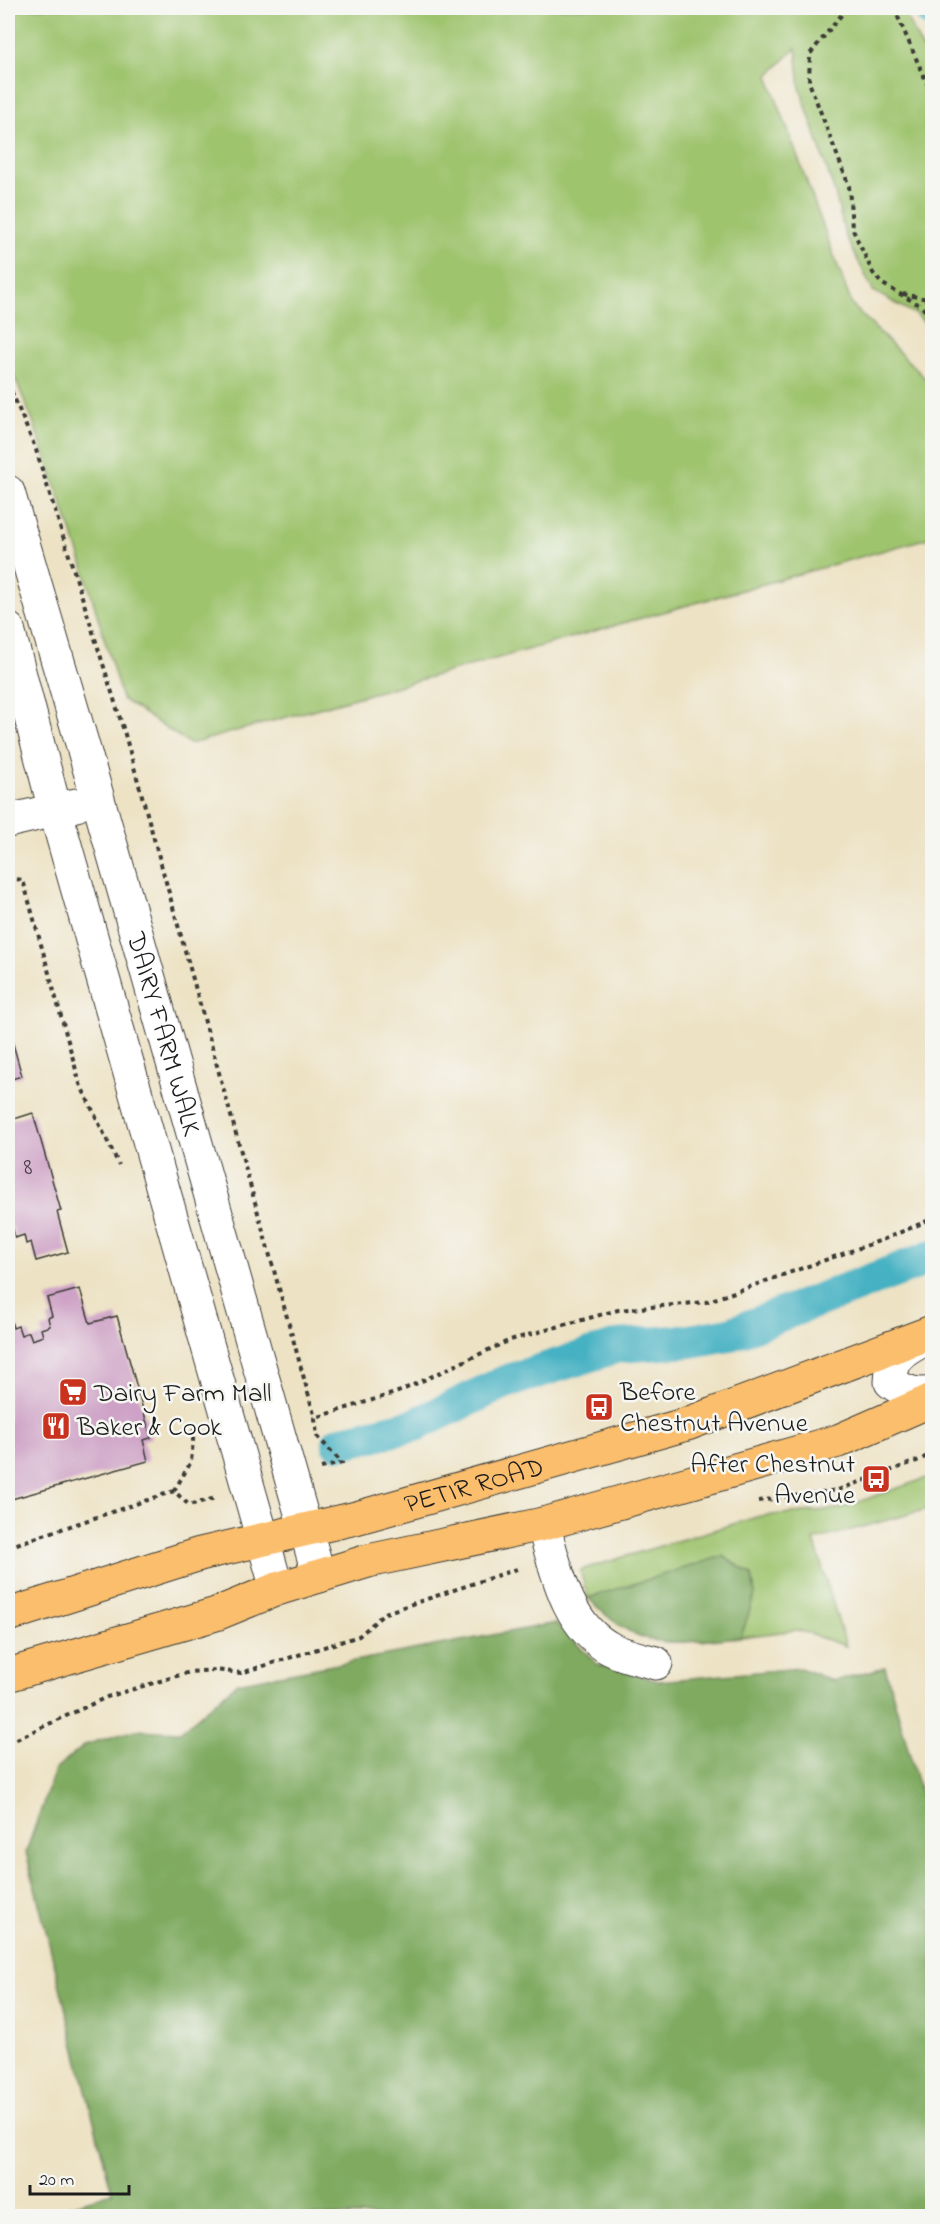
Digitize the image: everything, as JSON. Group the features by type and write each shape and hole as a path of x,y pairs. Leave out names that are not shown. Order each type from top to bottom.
{"main road":[{"name":"PETIR ROAD","path":"8,1614 200,1554 356,1518 687,1424 933,1333"},
{"name":"PETIR ROAD","path":"8,1675 216,1614 277,1589 368,1561 543,1524 838,1440 933,1400"}],"street":[{"name":"DAIRY FARM WALK","path":"8,492 99,800 320,1576"},
{"name":"DAIRY FARM WALK","path":"8,629 55,810 277,1589"},
{"path":"8,821 99,800"},
{"name":"PETIR ROAD","path":"933,1333 900,1353 891,1365 891,1382 902,1390 922,1395 933,1392"},
{"path":"543,1524 562,1589 570,1606 591,1633 609,1648 656,1663"}],"path":[{"path":"847,8 810,54 809,82 849,186 852,228 873,273 881,283 921,306 933,318"},
{"path":"894,8 933,94"},
{"path":"899,294 933,300"},
{"path":"8,383 36,450 124,731 315,1418 317,1436 342,1463"},
{"path":"8,878 23,880 80,1084 120,1166"},
{"path":"315,1418 398,1392 510,1340 618,1310 706,1302 882,1240 933,1219"},
{"path":"8,1547 174,1491 191,1462 195,1432 191,1420"},
{"path":"747,1502 838,1490 933,1453"},
{"path":"174,1491 189,1506"},
{"path":"8,1743 107,1697 190,1672 215,1670 241,1673 359,1636 385,1613 553,1558"}],"green space":[{"path":"8,8 902,8 923,50 932,49 932,331 917,315 873,291 845,234 835,193 800,88 796,48 768,76 852,305 932,385 932,537 190,744 122,699 80,556 34,424 8,361"},
{"path":"932,1476 932,1508 814,1540 846,1646 798,1630 741,1637 755,1594 723,1556 588,1598 580,1570 760,1516 838,1509"},
{"path":"723,1556 752,1575 755,1594 741,1637 675,1642 642,1637 625,1629 588,1598"},
{"path":"556,1623 597,1664 658,1681 800,1668 834,1681 885,1667 932,1833 932,2216 34,2216 112,2193 26,1852 55,1770 85,1745 135,1730 180,1732 237,1683"}],"building":[{"path":"8,1026 22,1076 8,1080"},
{"path":"33,1113 61,1211 57,1212 68,1252 36,1261 31,1242 26,1244 24,1235 15,1238 12,1226 8,1227 8,1121"},
{"name":"Dairy Farm Mall","path":"80,1289 90,1323 117,1316 151,1438 143,1440 148,1461 8,1500 8,1310 13,1328 18,1326 21,1335 29,1332 32,1340 43,1336 41,1329 50,1326 48,1318 52,1316 47,1298"}],"waterway":[{"path":"339,1443 415,1425 505,1382 618,1346 690,1341 730,1334 932,1257"}],"place":[{"name":"Dairy Farm Mall","path":"73,1392"},
{"name":"Before Chestnut Avenue","path":"599,1407"},
{"name":"Baker & Cook","path":"56,1426"},
{"name":"After Chestnut Avenue","path":"876,1479"}]}
